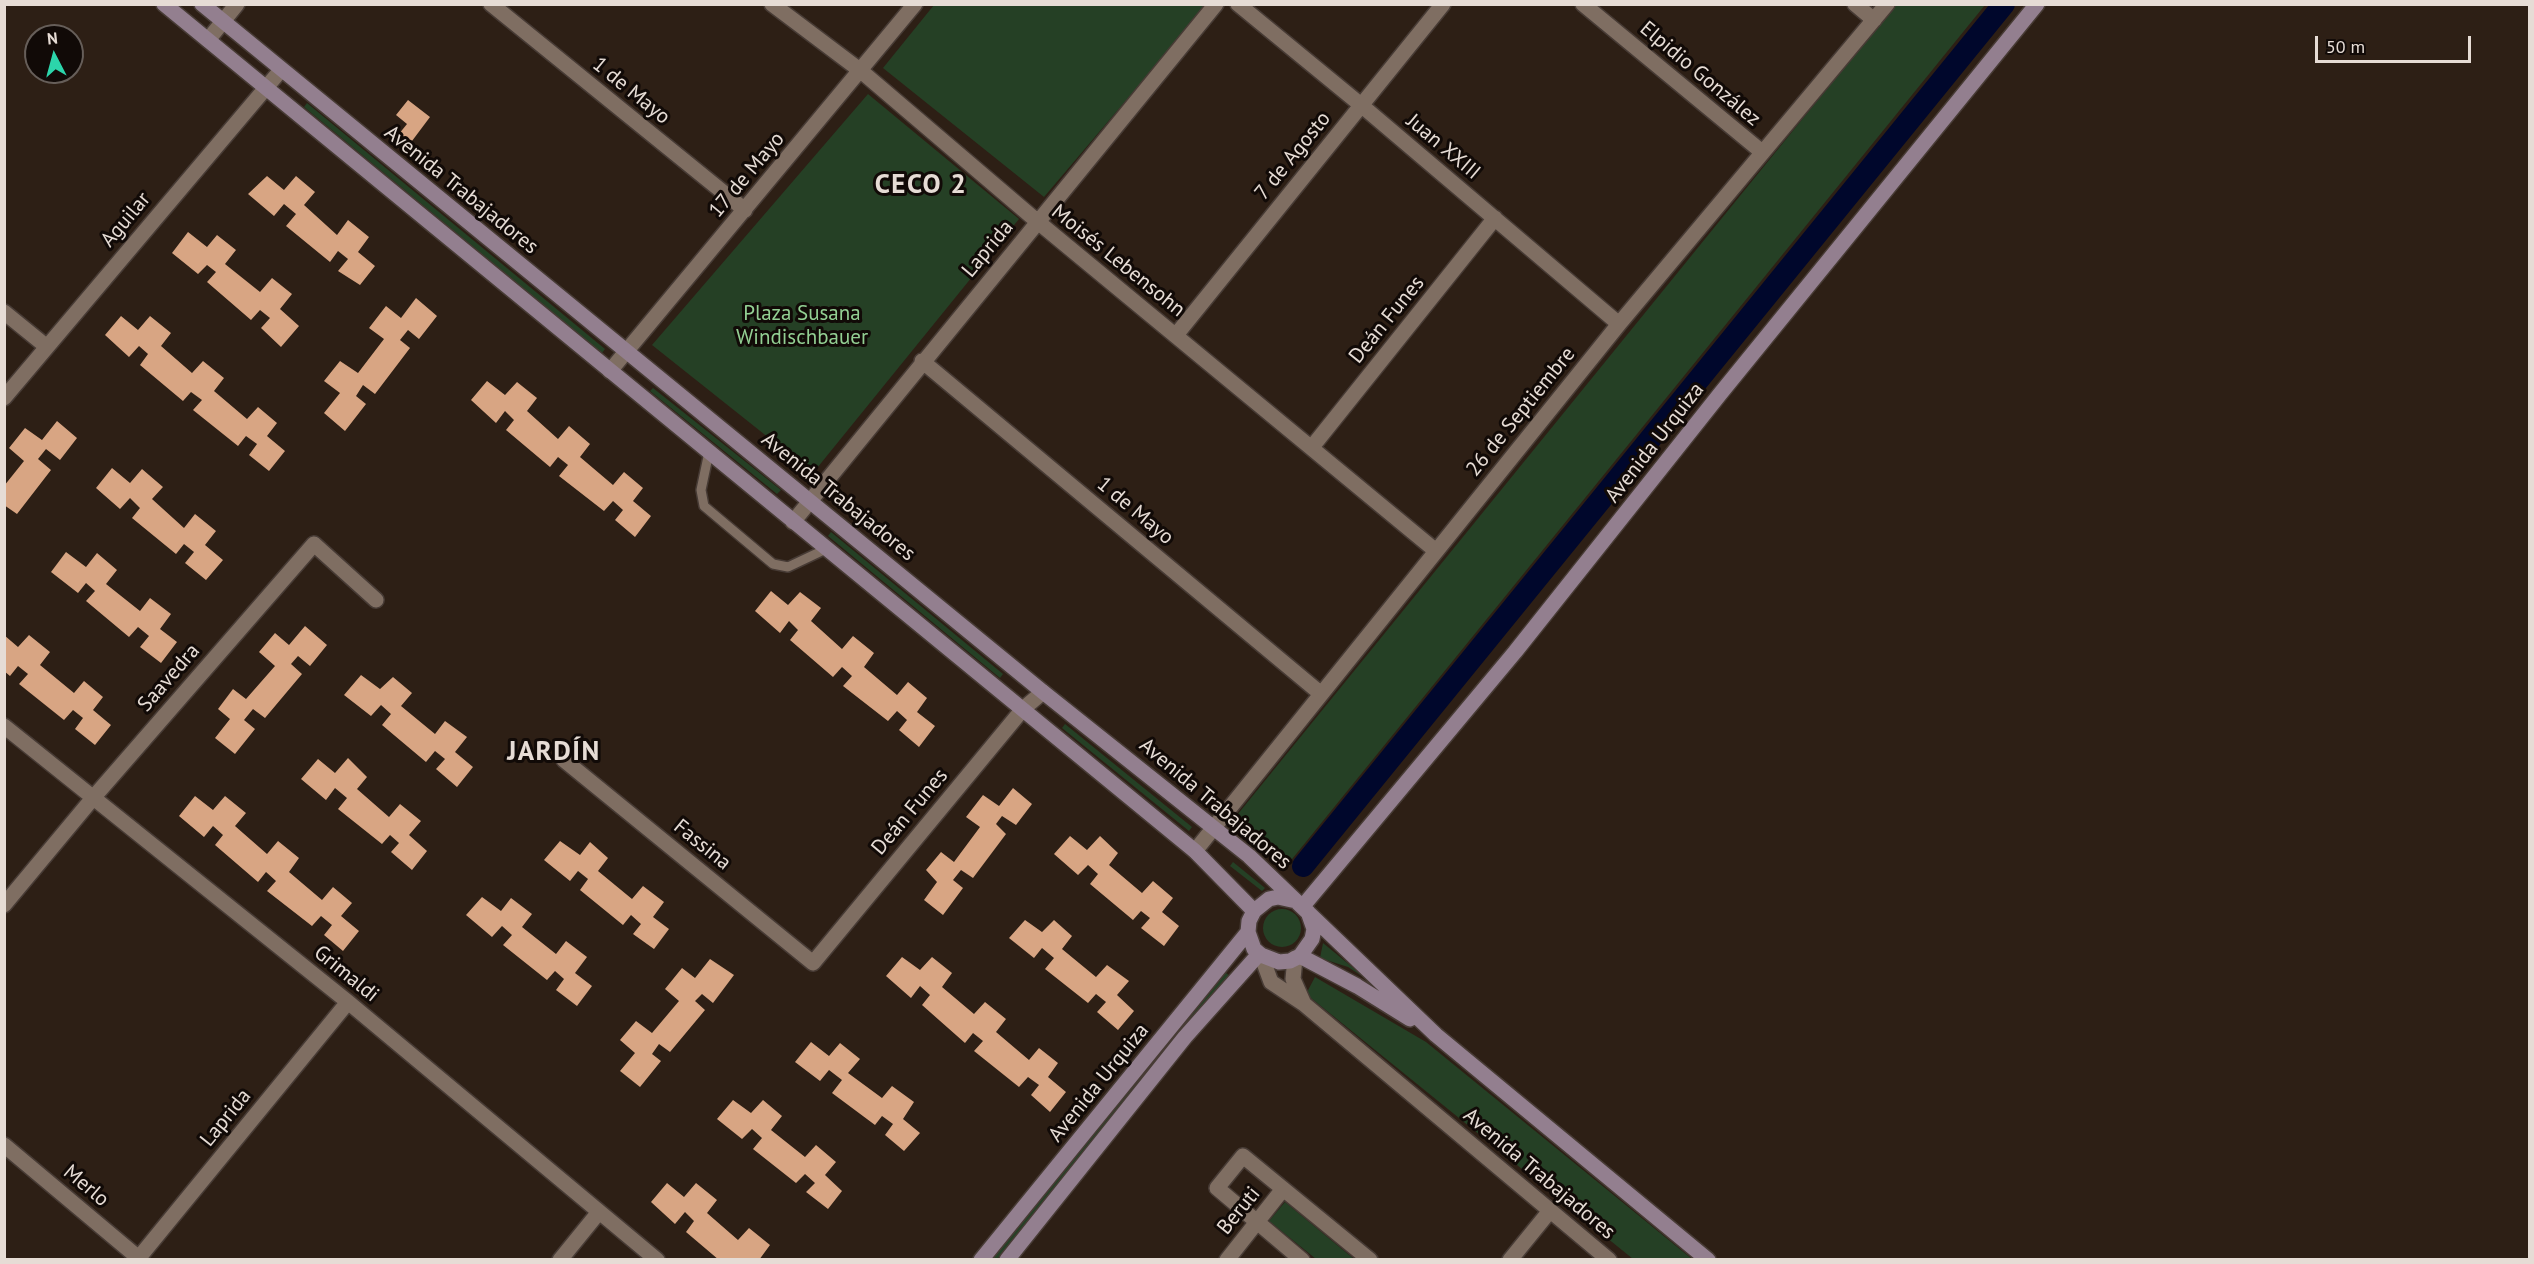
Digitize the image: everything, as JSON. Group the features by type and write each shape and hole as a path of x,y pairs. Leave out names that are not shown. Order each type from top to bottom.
{"main road":[{"path":"164,4 1195,851 1254,911"},
{"name":"Avenida Trabajadores","path":"202,4 1043,692 1249,856 1436,1035 1708,1260"},
{"name":"Avenida Urquiza","path":"1302,905 1515,652 1720,394 2037,4"},
{"path":"1288,897 1302,905 1314,928 1312,939 1298,957 1279,962 1260,955 1254,949 1248,932 1249,921 1254,911 1269,899 1288,897"},
{"name":"Avenida Urquiza","path":"981,1260 1248,932"},
{"name":"Avenida Urquiza","path":"1007,1260 1185,1037 1260,955"},
{"name":"Avenida Trabajadores","path":"1298,957 1357,986 1436,1035"}],"street":[{"path":"208,40 237,4"},
{"name":"1 de Mayo","path":"491,4 745,210"},
{"name":"Moisés Lebensohn","path":"772,4 861,72 1436,552"},
{"name":"17 de Mayo","path":"610,371 861,72 915,4"},
{"name":"Laprida","path":"793,522 922,361 1216,4"},
{"name":"Juan XXIII","path":"1238,4 1619,324"},
{"name":"7 de Agosto","path":"1176,335 1443,4"},
{"name":"Elpidio González","path":"1583,4 1762,152"},
{"path":"1855,4 1874,20"},
{"name":"26 de Septiembre","path":"1195,851 1619,324 1887,4"},
{"name":"Aguilar","path":"4,398 281,70"},
{"name":"Deán Funes","path":"1312,447 1495,218"},
{"path":"4,312 47,347"},
{"name":"1 de Mayo","path":"922,361 1320,693"},
{"name":"Saavedra","path":"4,905 93,798 314,544 376,600"},
{"name":"Deán Funes","path":"813,963 1023,710 1043,692"},
{"name":"Grimaldi","path":"4,726 348,1002 657,1260"},
{"name":"Fassina","path":"564,760 813,963"},
{"name":"Avenida Trabajadores","path":"1260,955 1270,982 1304,1004 1609,1260"},
{"name":"Avenida Trabajadores","path":"1298,957 1293,979 1304,1004"},
{"name":"Laprida","path":"139,1259 348,1002"},
{"name":"Merlo","path":"4,1145 139,1259"},
{"path":"1302,1260 1217,1188 1244,1156 1370,1260"},
{"name":"Beruti","path":"1227,1260 1283,1189"},
{"path":"560,1260 599,1212"},
{"path":"1510,1260 1550,1212"}],"lane":[{"path":"709,452 700,490 704,506 773,564 788,567 826,549"}],"green space":[{"path":"934,5 1207,5 1044,197 883,68"},
{"path":"1895,5 1985,5 1288,864 1233,820"},
{"name":"Plaza Susana Windischbauer","path":"868,94 1019,219 813,473 652,345"},
{"path":"307,103 605,349 602,353 304,107"},
{"path":"653,388 781,490 777,494 650,391"},
{"path":"831,532 1003,674 1000,678 828,536"},
{"path":"1065,724 1192,827 1189,831 1062,728"},
{"path":"1233,862 1265,888 1262,891 1230,866"},
{"path":"1282,909 1296,914 1301,928 1296,942 1282,947 1268,942 1263,928 1268,914"},
{"path":"1323,943 1368,980 1348,967 1320,958"},
{"path":"1226,973 1230,976 997,1259 990,1260"},
{"path":"1315,977 1426,1042 1692,1259 1633,1259 1306,994"},
{"path":"1285,1202 1354,1259 1316,1259 1269,1221"}],"building":[{"path":"408,100 430,117 406,149 394,140 407,124 396,115"},
{"path":"267,176 284,190 296,176 315,192 304,205 337,235 348,220 369,237 358,252 375,266 360,285 338,271 348,259 338,251 330,262 286,226 296,214 284,204 274,216 248,194"},
{"path":"188,232 207,247 217,235 236,250 225,264 260,292 272,278 292,294 280,309 299,326 281,347 261,328 270,318 260,310 251,320 207,282 216,272 207,265 198,274 172,253"},
{"path":"416,298 437,316 419,339 408,330 400,340 410,348 375,394 363,385 356,396 366,404 345,431 324,413 340,393 324,381 340,361 358,373 384,339 369,328 386,306 401,318"},
{"path":"121,316 138,330 150,316 171,333 161,346 192,373 203,361 224,378 214,391 247,419 258,407 277,423 267,436 285,451 269,471 249,455 257,444 246,436 238,446 193,410 202,400 191,392 183,401 140,365 148,354 139,346 129,357 105,335"},
{"path":"487,381 505,395 517,382 537,398 527,411 558,439 569,426 590,444 580,457 613,485 624,472 643,488 633,501 651,516 635,537 615,520 623,510 613,501 604,511 559,476 568,465 558,457 550,467 506,430 514,420 505,411 496,423 471,400"},
{"path":"57,421 77,438 60,460 46,449 38,459 51,470 17,514 4,505 4,486 24,461 9,448 25,428 42,440"},
{"path":"112,468 130,483 142,469 163,487 152,499 184,528 195,514 216,531 205,545 223,560 206,580 185,563 194,552 184,544 176,554 132,518 140,508 130,498 120,509 96,488"},
{"path":"66,552 86,567 97,553 117,570 106,584 140,611 150,598 171,614 160,629 177,642 161,663 140,647 149,636 138,627 129,637 86,601 95,591 86,583 78,593 51,572"},
{"path":"771,591 788,605 800,592 821,608 811,621 842,649 853,636 874,653 864,667 897,695 908,682 927,698 917,712 935,726 919,747 899,730 907,720 897,711 888,721 843,686 852,676 842,667 833,677 790,640 798,630 789,621 780,633 755,611"},
{"path":"305,626 327,645 310,666 298,656 291,664 302,674 265,718 253,709 244,720 255,729 235,754 215,738 230,719 218,709 233,689 246,699 275,666 259,652 275,633 289,645"},
{"path":"4,635 18,647 29,635 50,652 40,665 74,693 84,681 103,697 93,710 111,725 95,745 75,729 83,718 73,710 64,720 19,684 28,674 18,666 10,676 4,671"},
{"path":"361,675 380,689 393,677 412,693 401,706 435,734 445,721 467,737 455,752 473,767 457,787 436,769 445,759 435,751 426,762 382,725 391,714 381,705 371,716 344,695"},
{"path":"348,758 367,777 357,789 389,817 400,804 421,821 409,835 427,851 412,870 391,852 399,843 390,835 382,844 338,809 347,798 335,788 326,800 301,779 318,759 335,773"},
{"path":"1013,788 1032,804 1016,825 1002,816 996,824 1006,834 973,878 961,870 953,880 963,888 943,915 924,900 937,882 926,870 941,852 954,862 980,827 966,817 983,795 999,806"},
{"path":"195,796 213,810 225,796 246,813 235,826 267,854 278,841 299,858 289,872 322,900 333,887 352,903 341,916 359,931 343,951 324,935 332,925 321,916 312,926 267,891 276,881 266,872 258,882 215,845 223,835 213,826 204,837 179,816"},
{"path":"1070,836 1087,850 1100,836 1118,853 1109,865 1142,893 1153,881 1173,898 1162,912 1179,926 1164,946 1141,928 1150,918 1141,911 1133,920 1090,884 1098,874 1088,865 1078,875 1054,854"},
{"path":"560,841 580,855 590,842 608,858 598,871 632,899 643,886 664,902 653,917 669,929 654,949 633,934 641,924 631,915 623,925 580,890 588,879 578,871 570,881 544,860"},
{"path":"482,897 501,911 511,898 532,914 522,927 556,954 566,941 587,957 575,973 592,986 577,1006 556,990 564,979 555,971 547,980 503,945 512,935 502,926 492,937 466,915"},
{"path":"1025,920 1042,932 1054,920 1072,936 1062,949 1096,977 1107,965 1129,981 1117,995 1134,1011 1118,1030 1097,1012 1106,1002 1096,994 1088,1003 1045,969 1054,958 1042,948 1034,958 1009,938"},
{"path":"902,957 920,970 932,957 952,973 942,987 974,1014 985,1002 1006,1019 996,1032 1029,1060 1039,1048 1058,1063 1048,1077 1066,1092 1050,1112 1031,1095 1039,1085 1028,1077 1019,1087 974,1051 983,1041 973,1033 965,1043 922,1005 930,995 920,986 911,998 886,976"},
{"path":"710,959 734,975 713,1003 702,994 695,1001 705,1010 670,1052 659,1044 652,1054 661,1061 640,1087 620,1071 635,1053 620,1040 636,1021 652,1033 679,1001 665,989 682,968 695,978"},
{"path":"811,1042 829,1056 840,1043 860,1059 848,1073 882,1098 892,1086 914,1102 903,1119 920,1133 904,1151 885,1135 893,1124 882,1116 875,1125 832,1093 842,1080 829,1070 820,1081 795,1062"},
{"path":"733,1100 751,1113 763,1100 782,1116 771,1130 805,1157 816,1145 836,1162 825,1175 842,1191 828,1209 806,1192 815,1183 805,1174 796,1183 753,1149 762,1138 752,1129 742,1139 717,1119"},
{"path":"667,1183 684,1197 696,1183 717,1200 707,1213 738,1240 749,1228 770,1245 759,1260 719,1260 686,1232 694,1221 685,1212 675,1224 651,1202"}],"waterway":[{"path":"1303,866 2004,4"}],"district":[{"name":"CECO 2","path":"921,185"},
{"name":"JARDÍN","path":"554,752"}]}
